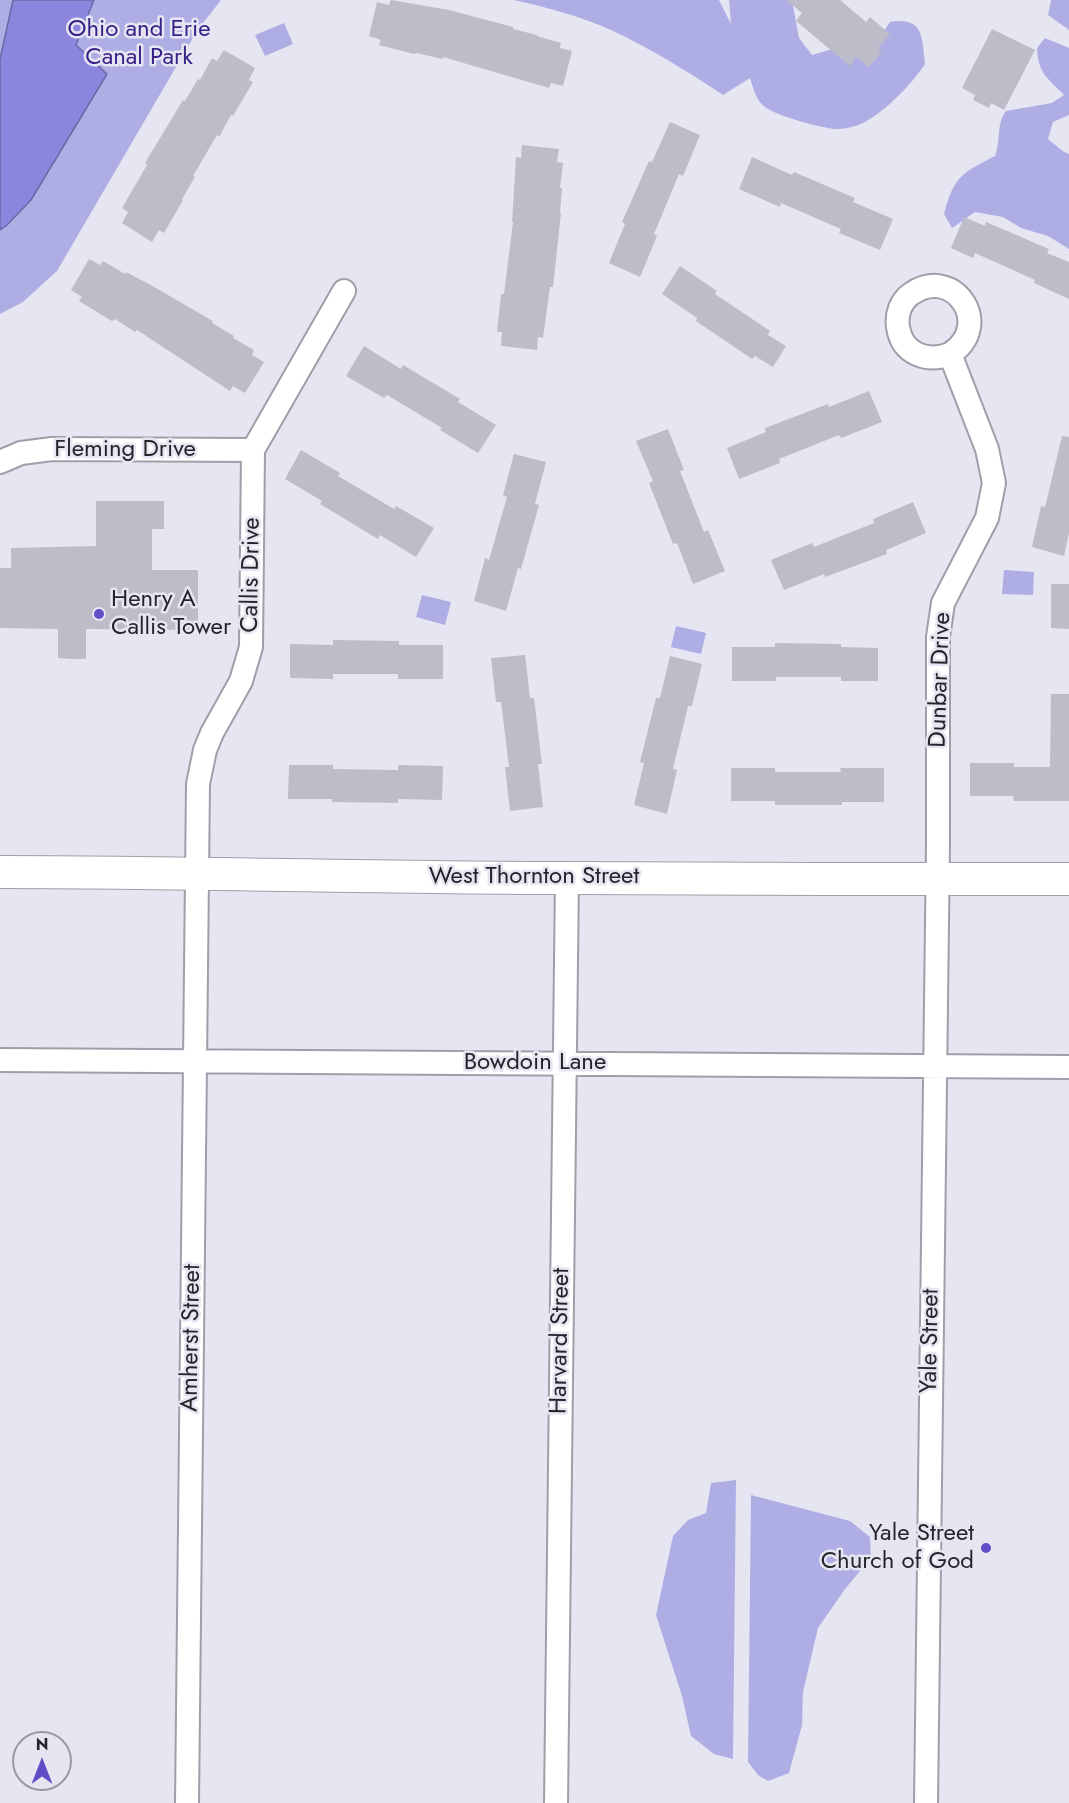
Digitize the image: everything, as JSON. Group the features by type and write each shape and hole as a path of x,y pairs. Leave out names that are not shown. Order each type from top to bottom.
{"main road":[{"name":"West Thornton Street","path":"0,872 197,872 567,878 1069,879"}],"street":[{"name":"Callis Drive","path":"197,872 198,784 201,767 212,733 241,681 251,647 253,450 344,291"},
{"name":"Dunbar Drive","path":"938,879 939,620 951,586 987,518 994,483 987,449 950,354"},
{"name":"Fleming Drive","path":"0,462 21,453 52,449 253,450"},
{"name":"Amherst Street","path":"187,1803 197,872"},
{"name":"Harvard Street","path":"556,1803 567,878"},
{"name":"Yale Street","path":"926,1803 938,879"},
{"name":"Bowdoin Lane","path":"0,1059 1069,1067"}],"green space":[{"path":"0,0 13,0 0,59"},
{"name":"Ohio and Erie Canal Park","path":"94,0 221,0 197,31 57,271 23,302 0,314 0,230 31,200 52,167 76,45"},
{"path":"514,0 719,0 731,24 729,0 792,0 799,38 812,55 843,46 868,55 890,22 901,21 909,22 919,31 925,64 905,89 870,119 859,125 833,129 792,119 768,109 758,99 750,78 723,95 668,60 611,30 563,12"},
{"path":"1051,0 1069,0 1069,30 1048,15"},
{"path":"284,23 293,44 265,56 255,35"},
{"path":"1045,38 1069,48 1069,115 1053,122 1048,139 1069,154 1069,249 1048,236 1021,228 1003,217 975,212 952,228 944,214 952,191 961,177 995,156 1001,121 1006,111 1052,103 1064,95 1045,75 1039,64 1037,48"},
{"path":"1004,570 1034,572 1033,595 1002,594"},
{"path":"422,595 451,602 445,625 416,617"},
{"path":"676,626 706,633 701,654 671,647"},
{"path":"736,1480 733,1759 714,1754 691,1736 682,1696 656,1615 673,1536 688,1520 706,1513 711,1483"},
{"path":"751,1495 850,1521 870,1537 871,1558 845,1589 818,1628 803,1692 802,1725 789,1773 768,1781 758,1775 748,1762"}],"shaded area":[{"path":"13,0 94,0 76,45 107,74 31,200 0,230 0,59"}],"building":[{"path":"391,0 449,10 561,43 560,48 572,51 563,86 551,83 549,88 443,57 443,59 414,54 379,45 381,40 369,36 377,2 389,5"},
{"path":"786,0 840,0 866,22 870,17 890,34 878,49 882,52 869,67 856,57 850,66 796,21 802,13"},
{"path":"992,29 1035,50 1004,110 991,103 989,108 973,100 975,95 962,88"},
{"path":"224,50 255,68 249,80 253,82 219,137 217,135 164,233 159,230 152,242 122,223 128,212 122,208 147,165 145,163 183,100 185,101 198,79 200,80 212,58 217,61"},
{"path":"670,122 700,135 683,176 679,174 654,234 657,236 640,277 609,263 625,224 622,222 649,161 652,162"},
{"path":"522,145 559,149 557,162 563,163 560,188 562,188 561,213 553,287 550,287 543,338 538,337 537,350 501,346 502,332 497,332 513,222 516,157 521,158"},
{"path":"752,157 792,175 794,172 855,198 853,202 893,219 880,250 839,233 841,229 781,203 780,207 739,189"},
{"path":"964,217 985,226 986,222 1049,249 1047,253 1069,262 1069,299 1034,283 1035,280 975,253 973,258 951,248"},
{"path":"89,259 100,265 103,261 149,284 213,321 212,323 234,336 233,338 254,350 252,355 264,362 245,393 233,386 230,391 137,330 135,332 115,319 110,320 79,301 82,297 71,290"},
{"path":"680,266 717,291 715,294 770,331 768,335 786,346 773,367 755,356 752,359 696,321 697,318 662,294"},
{"path":"364,346 401,369 403,365 460,399 458,402 496,425 478,453 387,395 384,398 346,376"},
{"path":"869,391 882,422 841,438 839,435 779,459 780,463 739,479 727,448 766,432 765,428"},
{"path":"668,429 684,470 680,471 704,532 708,530 725,571 693,584 677,543 673,544 649,483 653,481 636,441"},
{"path":"1062,436 1069,437 1069,533 1064,556 1032,547 1041,506 1045,507"},
{"path":"301,450 340,473 338,476 394,509 396,506 434,528 416,557 380,535 378,539 320,504 322,501 285,479"},
{"path":"514,454 546,462 535,504 539,505 521,569 518,568 506,611 474,601 485,558 489,560 507,497 503,495"},
{"name":"Henry A Callis Tower","path":"96,501 164,501 164,529 152,529 152,570 198,570 198,630 86,629 86,659 71,659 58,658 58,629 0,628 0,568 11,568 11,548 96,546"},
{"path":"913,502 926,533 886,550 887,554 825,577 824,574 784,590 771,560 812,543 814,547 874,523 873,519"},
{"path":"1051,584 1069,584 1069,629 1051,628"},
{"path":"333,640 399,641 399,645 443,645 443,679 398,679 398,674 333,674 333,679 290,678 290,644 333,645"},
{"path":"775,643 841,644 841,647 878,648 878,681 841,681 841,677 776,677 776,681 732,681 732,647 775,647"},
{"path":"525,655 530,698 534,698 542,764 538,764 543,807 510,811 505,767 509,767 501,702 496,702 491,658"},
{"path":"670,656 702,664 692,706 688,706 673,769 677,770 667,814 634,805 644,763 640,762 656,698 660,698"},
{"path":"1051,694 1069,694 1069,801 1014,801 1013,796 970,796 970,763 1014,763 1014,767 1050,767"},
{"path":"289,765 333,765 333,769 398,770 398,765 443,766 442,800 398,799 398,803 288,799"},
{"path":"731,768 775,768 775,772 841,772 840,768 884,768 884,802 842,802 842,805 775,805 775,801 731,801"}],"place":[{"name":"Henry A Callis Tower","path":"99,614"},
{"name":"Yale Street Church of God","path":"986,1548"}]}
